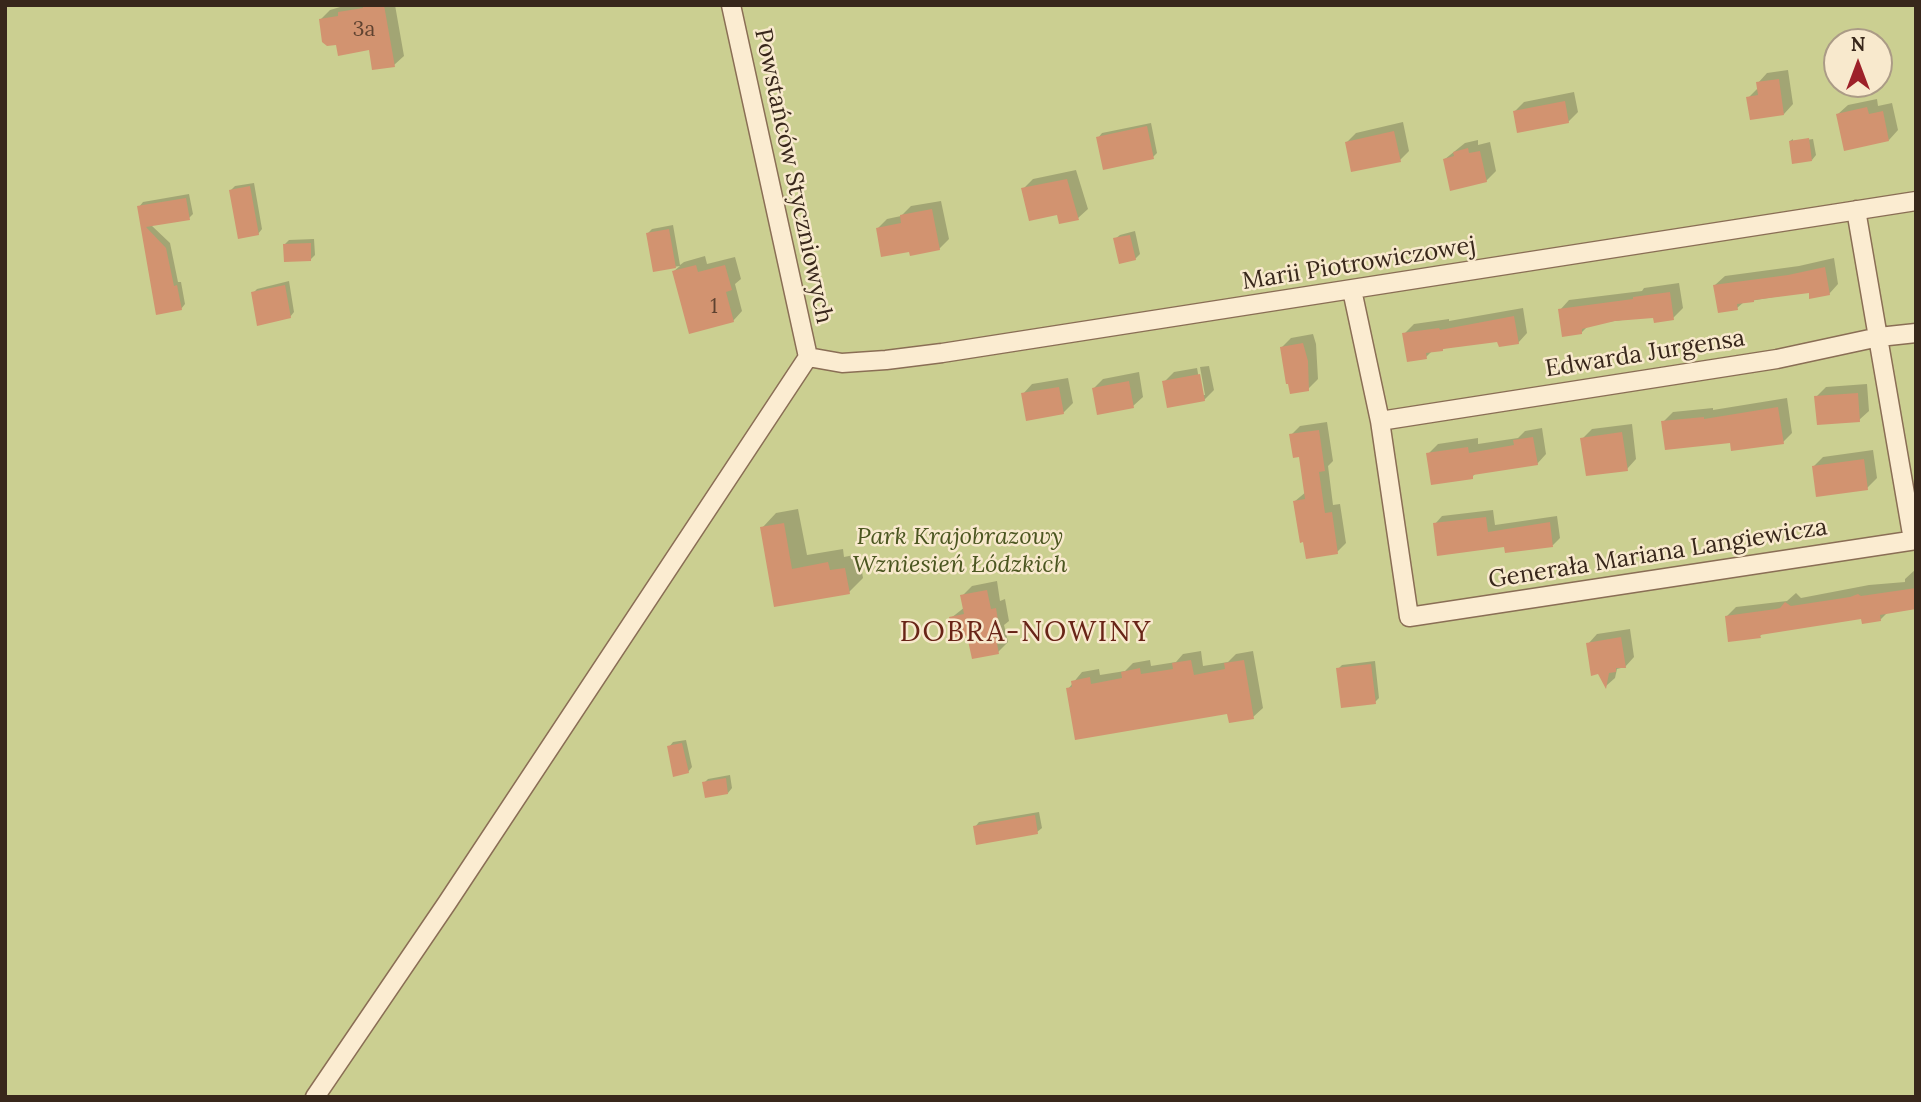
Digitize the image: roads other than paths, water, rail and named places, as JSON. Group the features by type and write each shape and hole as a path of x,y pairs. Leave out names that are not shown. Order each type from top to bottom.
{"street":[{"name":"Powstańców Styczniowych","path":"731,5 808,357"},
{"name":"Marii Piotrowiczowej","path":"808,357 842,363 886,360 1916,201"},
{"path":"1856,210 1914,540"},
{"path":"1352,290 1380,421"},
{"name":"Edwarda Jurgensa","path":"1380,421 1777,359 1879,337 1916,333"},
{"path":"315,1097 447,903 808,357"},
{"name":"Generała Mariana Langiewicza","path":"1380,421 1409,617 1914,540"}],"district":[{"name":"DOBRA-NOWINY","path":"1026,633"}],"park label":[{"name":"Park Krajobrazowy Wzniesień Łódzkich","path":"960,551"}]}
